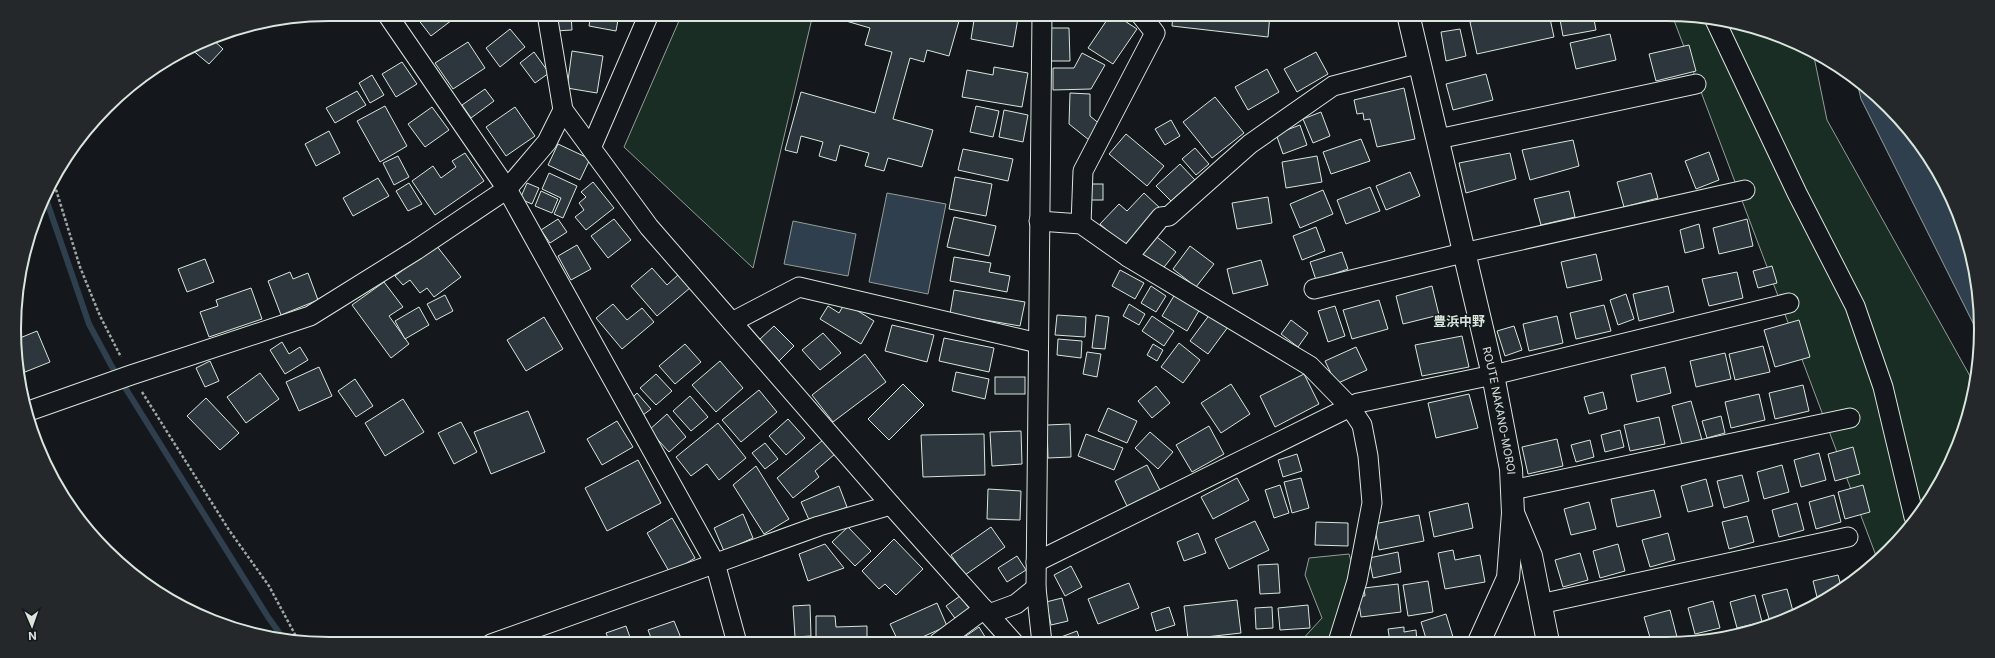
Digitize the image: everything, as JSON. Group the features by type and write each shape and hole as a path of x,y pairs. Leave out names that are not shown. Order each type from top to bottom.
{"main road":[{"name":"ROUTE NAKANO-MOROI","path":"1410,21 1493,375 1511,469 1513,513 1508,578 1482,637"},
{"path":"1513,513 1531,556 1547,637"}],"street":[{"path":"392,21 507,189 715,563 735,637"},
{"path":"548,21 563,110 649,227 891,505 1009,637"},
{"path":"591,148 646,21"},
{"path":"1041,637 1036,588 1036,562 1042,21"},
{"path":"1082,224 1083,171 1155,33 1146,21"},
{"path":"1718,26 1797,193 1855,306 1883,386 1913,512"},
{"path":"1128,257 1161,217 1169,216 1250,144 1333,86 1420,63"},
{"path":"1438,139 1696,84"},
{"path":"31,410 131,375 310,316 416,250 507,189 547,142 563,110"},
{"path":"1314,289 1464,253 1745,190"},
{"path":"1039,221 1082,224 1128,257 1310,366 1350,407 1362,425 1368,456 1372,503 1357,581 1340,637"},
{"path":"732,322 799,286 1038,343"},
{"path":"1036,562 1358,403 1493,375 1789,303"},
{"path":"1512,490 1850,418"},
{"path":"510,637 819,526 891,505"},
{"path":"1540,604 1848,537"},
{"path":"947,637 986,612 1016,604 1036,588"}],"path":[{"path":"55,188 80,267 100,316 131,375 229,530 269,586 295,635"}],"green space":[{"path":"679,21 811,21 753,268 624,147"},
{"path":"1674,21 1706,24 1746,31 1784,44 1814,59 1827,120 1970,376 1964,409 1958,428 1951,447 1933,483 1898,532 1876,555"},
{"path":"1349,554 1357,581 1340,637 1305,637 1322,618 1305,575 1309,558"}],"water":[{"path":"1859,89 1884,111 1898,126 1922,158 1942,193 1951,211 1964,249 1971,289 1974,325 1861,99"},
{"path":"887,193 946,204 928,294 869,282"},
{"path":"793,221 856,234 848,276 784,264"}],"building":[{"path":"419,21 451,21 431,36"},
{"path":"555,21 571,21 572,30 555,31"},
{"path":"590,21 618,21 616,31 589,26"},
{"path":"846,21 959,21 949,56 927,50 924,62 910,58 893,119 933,130 922,167 888,158 884,171 865,166 869,153 840,145 836,161 819,156 823,142 801,136 797,153 785,150 801,92 875,113 892,52 865,45 870,28"},
{"path":"974,21 1017,21 1013,47 971,39"},
{"path":"1106,21 1125,21 1137,29 1113,64 1088,48"},
{"path":"1172,21 1269,21 1268,37 1172,26"},
{"path":"1551,21 1554,37 1477,54 1470,22"},
{"path":"1560,21 1594,21 1596,30 1563,36"},
{"path":"1048,28 1069,28 1070,61 1048,61"},
{"path":"510,29 525,47 500,67 486,48"},
{"path":"1460,29 1466,56 1446,61 1441,32"},
{"path":"1610,34 1616,60 1576,69 1570,43"},
{"path":"216,42 223,49 209,64 195,52"},
{"path":"468,42 485,68 453,89 435,63"},
{"path":"1689,45 1696,71 1656,81 1649,54"},
{"path":"572,51 603,56 597,93 567,88"},
{"path":"534,52 549,73 535,83 520,63"},
{"path":"1316,52 1328,74 1297,92 1284,69"},
{"path":"1082,53 1105,65 1091,89 1053,90 1053,68 1074,68"},
{"path":"402,62 417,84 396,97 382,74"},
{"path":"994,67 1028,73 1022,107 962,97 967,70 993,75"},
{"path":"1267,69 1279,92 1248,110 1235,87"},
{"path":"1486,74 1493,100 1453,110 1446,84"},
{"path":"372,75 384,95 370,103 359,83"},
{"path":"1404,88 1415,139 1377,147 1370,119 1364,120 1363,113 1357,114 1354,100"},
{"path":"485,89 494,101 471,118 462,105"},
{"path":"357,91 366,105 335,123 326,108"},
{"path":"1070,93 1090,94 1090,116 1101,125 1089,140 1069,124"},
{"path":"1215,97 1244,133 1212,158 1183,122"},
{"path":"385,106 407,146 380,162 357,121"},
{"path":"976,106 999,111 993,137 970,132"},
{"path":"432,107 449,130 425,147 408,124"},
{"path":"515,107 535,136 506,156 486,127"},
{"path":"1004,110 1028,115 1023,142 999,137"},
{"path":"1321,112 1330,136 1313,143 1303,119"},
{"path":"1171,120 1180,136 1165,145 1155,129"},
{"path":"1300,125 1307,145 1283,154 1276,134"},
{"path":"329,131 340,153 316,166 305,144"},
{"path":"1126,134 1164,166 1147,186 1109,154"},
{"path":"1361,139 1370,161 1331,174 1323,152"},
{"path":"1573,140 1579,166 1530,180 1522,150"},
{"path":"558,144 590,159 580,180 548,165"},
{"path":"1195,148 1209,164 1196,175 1182,159"},
{"path":"963,149 1013,159 1008,181 958,170"},
{"path":"1709,152 1719,180 1696,189 1685,161"},
{"path":"465,153 484,181 435,215 412,181 433,166 441,178 456,167 452,161"},
{"path":"1510,153 1516,179 1466,193 1459,163"},
{"path":"398,156 409,177 394,185 383,163"},
{"path":"1317,156 1322,182 1286,188 1282,162"},
{"path":"1180,164 1195,180 1171,201 1156,186"},
{"path":"1410,172 1420,196 1386,210 1376,186"},
{"path":"549,173 577,186 563,218 554,214 561,198 542,189"},
{"path":"1651,173 1658,198 1624,207 1617,182"},
{"path":"955,177 992,184 986,216 949,209"},
{"path":"378,178 389,196 353,216 343,198"},
{"path":"593,182 614,208 586,230 575,217 584,210 579,203 586,197 581,192"},
{"path":"409,183 422,204 408,211 396,191"},
{"path":"527,183 539,188 532,204 520,199"},
{"path":"1089,184 1103,184 1103,200 1089,200"},
{"path":"1370,187 1380,211 1346,224 1337,200"},
{"path":"1323,190 1333,214 1300,228 1290,204"},
{"path":"541,191 558,199 552,213 535,206"},
{"path":"1569,191 1575,217 1541,225 1534,199"},
{"path":"1144,193 1161,209 1126,247 1100,224 1119,204 1127,211"},
{"path":"1268,197 1272,223 1237,229 1232,203"},
{"path":"954,217 996,226 989,256 947,247"},
{"path":"558,219 567,232 550,243 541,230"},
{"path":"614,219 631,240 608,258 591,236"},
{"path":"1747,219 1753,246 1719,254 1713,228"},
{"path":"1699,224 1704,248 1685,253 1680,230"},
{"path":"1316,227 1325,251 1302,260 1293,236"},
{"path":"1153,234 1176,252 1161,271 1138,253"},
{"path":"436,245 461,277 434,297 427,288 420,293 410,280 403,285 395,276"},
{"path":"577,245 591,269 571,280 558,256"},
{"path":"1190,246 1214,264 1196,287 1173,269"},
{"path":"1342,252 1348,269 1316,280 1310,262"},
{"path":"1596,254 1602,280 1567,288 1561,262"},
{"path":"954,257 991,263 989,272 1010,276 1007,292 950,281"},
{"path":"205,259 214,282 187,292 178,269"},
{"path":"1261,260 1268,285 1233,294 1227,269"},
{"path":"1772,266 1777,283 1758,288 1753,271"},
{"path":"652,268 667,285 679,274 691,287 657,316 631,286"},
{"path":"1120,270 1144,283 1135,299 1112,286"},
{"path":"290,272 293,279 308,273 318,300 281,315 268,281"},
{"path":"1737,272 1743,298 1709,306 1702,279"},
{"path":"384,282 403,307 389,316 409,344 391,358 352,305"},
{"path":"1151,286 1166,296 1156,312 1141,303"},
{"path":"1432,286 1439,315 1403,324 1396,296"},
{"path":"1668,286 1674,312 1639,321 1633,294"},
{"path":"251,288 262,319 209,337 200,312 218,306 216,300"},
{"path":"954,290 1025,302 1020,326 950,314"},
{"path":"1175,294 1200,309 1187,331 1162,316"},
{"path":"1626,294 1634,319 1618,325 1610,300"},
{"path":"445,295 453,311 436,320 427,304"},
{"path":"1379,300 1388,329 1352,339 1343,310"},
{"path":"845,303 874,321 861,344 820,319 828,306 839,313"},
{"path":"613,304 627,320 642,308 654,322 622,349 596,318"},
{"path":"1129,304 1145,314 1139,325 1123,316"},
{"path":"1604,305 1611,331 1576,339 1570,313"},
{"path":"1335,306 1345,336 1328,342 1318,311"},
{"path":"419,307 429,325 405,339 395,321"},
{"path":"1210,314 1228,327 1208,354 1190,341"},
{"path":"1057,315 1086,317 1085,337 1055,335"},
{"path":"1096,315 1109,317 1105,349 1092,348"},
{"path":"1152,316 1174,331 1164,346 1142,331"},
{"path":"1557,316 1563,343 1529,351 1523,324"},
{"path":"544,317 563,349 526,371 507,340"},
{"path":"1291,320 1308,333 1298,347 1281,334"},
{"path":"1799,320 1810,357 1775,367 1764,330"},
{"path":"892,325 934,335 927,362 885,351"},
{"path":"774,326 794,346 779,361 759,340"},
{"path":"1514,326 1522,350 1505,356 1497,331"},
{"path":"37,331 50,362 25,372 21,337"},
{"path":"823,333 841,353 820,370 802,350"},
{"path":"1462,336 1469,367 1422,376 1415,345"},
{"path":"944,338 994,348 989,372 939,361"},
{"path":"1058,339 1082,341 1081,358 1057,355"},
{"path":"282,342 289,354 300,347 308,360 285,374 270,350"},
{"path":"1179,343 1200,360 1183,383 1161,367"},
{"path":"685,344 701,362 675,384 659,366"},
{"path":"1153,344 1163,350 1157,361 1147,355"},
{"path":"1763,346 1770,372 1735,380 1729,354"},
{"path":"1356,347 1367,370 1336,384 1325,361"},
{"path":"1087,352 1101,354 1097,377 1083,374"},
{"path":"1725,353 1731,379 1696,387 1690,361"},
{"path":"865,354 886,382 833,422 812,395"},
{"path":"210,361 219,381 205,387 196,368"},
{"path":"720,361 743,388 716,412 692,385"},
{"path":"319,367 332,396 299,411 286,382"},
{"path":"1665,367 1671,393 1637,402 1631,375"},
{"path":"956,372 989,379 985,399 952,391"},
{"path":"260,373 279,399 246,423 227,397"},
{"path":"656,374 672,391 656,405 640,388"},
{"path":"1304,374 1319,404 1275,427 1260,396"},
{"path":"995,377 1025,377 1025,394 995,394"},
{"path":"355,379 373,406 356,417 338,391"},
{"path":"903,384 924,405 889,440 868,419"},
{"path":"1231,384 1250,414 1221,433 1201,403"},
{"path":"1803,385 1809,411 1775,419 1769,393"},
{"path":"1156,386 1170,403 1152,418 1138,401"},
{"path":"759,390 777,412 741,442 722,420"},
{"path":"1603,392 1607,409 1589,414 1584,397"},
{"path":"637,393 651,409 643,415 630,400"},
{"path":"1469,394 1478,428 1436,438 1428,403"},
{"path":"1759,394 1765,420 1731,428 1725,402"},
{"path":"690,396 708,417 691,431 673,411"},
{"path":"206,398 239,433 220,450 187,416"},
{"path":"403,399 424,432 385,456 365,423"},
{"path":"1691,401 1702,440 1682,445 1672,406"},
{"path":"1108,408 1137,421 1127,443 1098,431"},
{"path":"528,411 545,452 491,474 474,432"},
{"path":"667,414 686,437 669,452 649,430"},
{"path":"1721,416 1725,433 1707,438 1702,421"},
{"path":"1659,417 1665,444 1630,451 1624,425"},
{"path":"788,419 805,438 786,455 769,436"},
{"path":"617,421 633,447 602,465 587,439"},
{"path":"461,422 477,452 454,464 438,433"},
{"path":"718,423 746,458 719,480 707,464 691,476 676,457"},
{"path":"1070,424 1071,457 1048,458 1047,425"},
{"path":"1209,426 1224,454 1192,472 1176,445"},
{"path":"1620,430 1624,447 1605,452 1601,435"},
{"path":"1021,431 1022,464 992,466 990,432"},
{"path":"1150,432 1173,452 1158,469 1135,448"},
{"path":"984,434 985,475 923,477 921,435"},
{"path":"1086,434 1123,448 1114,470 1078,456"},
{"path":"1557,439 1563,466 1528,474 1522,447"},
{"path":"823,440 835,454 815,471 819,477 793,498 777,478"},
{"path":"1590,440 1594,457 1576,462 1571,445"},
{"path":"765,443 778,459 765,469 752,453"},
{"path":"1853,447 1860,474 1835,481 1828,454"},
{"path":"1819,453 1826,480 1801,487 1794,460"},
{"path":"1297,454 1302,471 1283,477 1278,460"},
{"path":"638,460 661,503 607,531 585,488"},
{"path":"1147,465 1160,490 1127,506 1115,481"},
{"path":"1782,465 1789,492 1764,499 1757,472"},
{"path":"756,466 789,519 764,534 733,485"},
{"path":"1742,475 1749,501 1724,508 1717,481"},
{"path":"1237,478 1249,500 1213,519 1201,497"},
{"path":"1301,478 1309,508 1292,513 1284,482"},
{"path":"1706,479 1713,506 1688,512 1681,486"},
{"path":"1280,485 1289,513 1274,518 1265,490"},
{"path":"1863,485 1870,512 1845,519 1838,492"},
{"path":"839,486 847,507 810,522 801,502"},
{"path":"988,489 1021,491 1020,520 987,519"},
{"path":"1654,490 1661,517 1617,527 1611,499"},
{"path":"1834,495 1841,522 1816,529 1809,502"},
{"path":"1589,502 1596,529 1571,535 1564,509"},
{"path":"1468,503 1473,528 1434,537 1429,512"},
{"path":"1797,503 1804,530 1779,537 1772,510"},
{"path":"743,514 753,538 724,551 714,528"},
{"path":"1419,515 1424,541 1379,550 1374,524"},
{"path":"1747,516 1754,542 1729,549 1722,522"},
{"path":"672,518 695,558 670,573 647,533"},
{"path":"1255,521 1269,550 1229,569 1215,539"},
{"path":"1316,522 1348,523 1348,546 1315,545"},
{"path":"848,527 871,551 855,566 832,542"},
{"path":"991,527 1005,547 965,575 951,555"},
{"path":"1198,533 1206,553 1184,561 1177,542"},
{"path":"1668,533 1675,560 1650,567 1642,540"},
{"path":"894,539 923,569 896,595 885,584 879,589 862,571"},
{"path":"825,544 844,568 808,581 799,554"},
{"path":"1618,544 1625,571 1600,578 1593,551"},
{"path":"1453,550 1455,560 1480,555 1485,582 1445,589 1438,553"},
{"path":"1398,552 1401,572 1373,578 1369,558"},
{"path":"1580,553 1588,580 1563,587 1555,560"},
{"path":"1017,556 1026,570 1007,582 998,568"},
{"path":"1278,564 1280,593 1260,594 1258,565"},
{"path":"1071,566 1082,587 1065,596 1054,575"},
{"path":"1838,575 1840,583 1817,597 1813,581"},
{"path":"1428,581 1433,612 1408,616 1403,585"},
{"path":"1129,583 1139,608 1098,624 1088,599"},
{"path":"1398,584 1401,612 1361,617 1358,596 1365,596 1364,588"},
{"path":"1787,589 1793,610 1769,619 1762,595"},
{"path":"1755,595 1762,622 1737,628 1730,602"},
{"path":"960,596 971,611 957,621 946,606"},
{"path":"1062,598 1068,621 1051,625 1046,602"},
{"path":"1237,600 1241,633 1206,637 1188,637 1184,606"},
{"path":"1713,601 1720,628 1695,634 1688,608"},
{"path":"937,603 947,626 922,637 896,637 890,624"},
{"path":"810,605 811,636 795,637 793,606"},
{"path":"1308,605 1310,628 1280,630 1278,608"},
{"path":"1169,607 1175,625 1156,631 1151,613"},
{"path":"1272,607 1273,628 1256,629 1255,608"},
{"path":"1670,610 1677,636 1650,637 1644,617"},
{"path":"1446,614 1453,637 1426,637 1421,622"},
{"path":"816,616 835,616 836,627 867,626 867,637 816,637"},
{"path":"674,621 681,637 651,637 648,630"},
{"path":"626,626 630,637 608,637 606,633"},
{"path":"979,627 985,637 964,637"},
{"path":"1404,627 1404,632 1416,630 1417,637 1389,637 1388,629"},
{"path":"1077,631 1079,637 1061,637"}],"waterway":[{"path":"48,204 89,324 111,365 279,633"}],"district":[{"name":"豊浜中野","path":"1459,321"}]}
